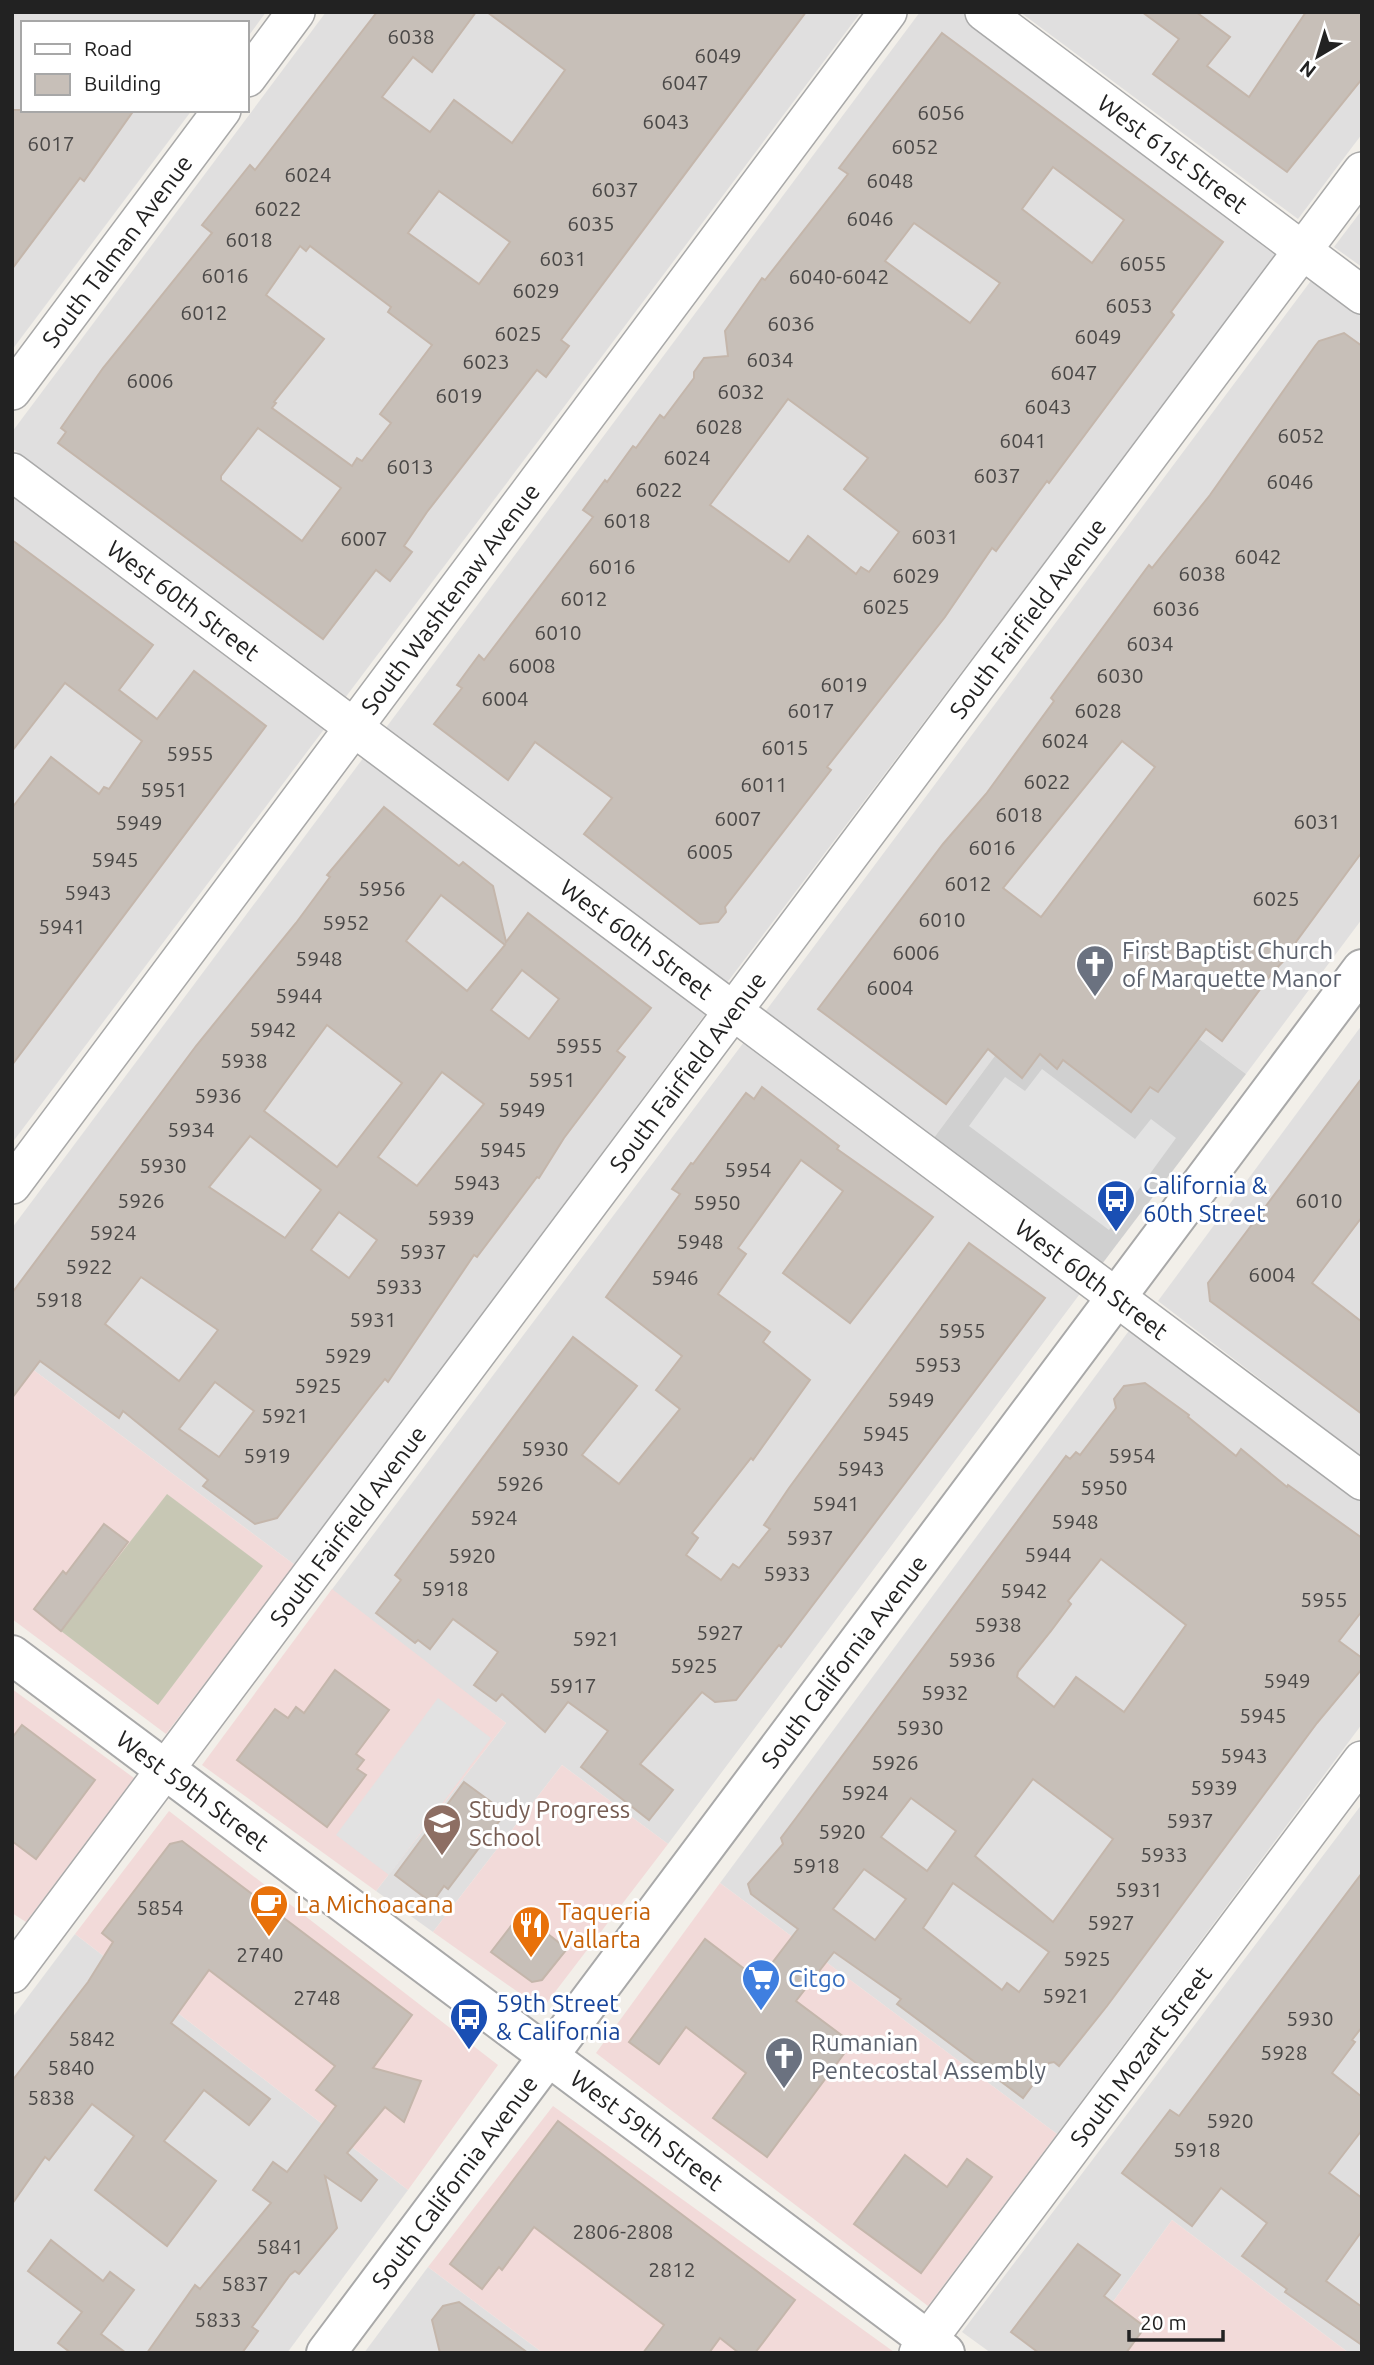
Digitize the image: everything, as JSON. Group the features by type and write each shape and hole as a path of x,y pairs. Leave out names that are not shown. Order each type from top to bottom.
{"street":[{"path":"248,77 296,12"},
{"name":"South Washtenaw Avenue","path":"12,1185 888,12"},
{"name":"West 61st Street","path":"984,12 1362,295"},
{"name":"South Talman Avenue","path":"12,391 221,112"},
{"name":"South Fairfield Avenue","path":"12,1973 1362,171"},
{"name":"West 60th Street","path":"12,472 1362,1481"},
{"name":"South California Avenue","path":"326,2353 1362,969"},
{"name":"West 59th Street","path":"12,1655 548,2056 930,2348"},
{"name":"South Mozart Street","path":"930,2348 1362,1760"}],"shaded area":[{"path":"12,12 266,12 248,37 248,21 21,21 21,112 190,112 12,350"},
{"path":"326,12 861,12 345,698 12,448 12,432"},
{"path":"920,12 961,12 1278,253 726,984 385,729"},
{"path":"1020,12 1362,12 1362,134 1298,219"},
{"path":"1362,210 1362,267 1334,247"},
{"path":"1313,278 1362,315 1362,919 1246,1074 1076,947 933,1139 765,1012"},
{"path":"12,494 325,728 12,1143"},
{"path":"364,757 706,1013 295,1565 12,1354 12,1228"},
{"path":"1076,947 1246,1074 1102,1264 933,1139"},
{"path":"1362,1025 1362,1457 1158,1301"},
{"path":"747,1038 1082,1291 668,1844 562,1765 433,1932 376,1891 506,1723 330,1592"},
{"path":"1042,1069 1135,1139 1151,1119 1176,1138 1109,1230 969,1126 1005,1077 1025,1091"},
{"path":"1131,1328 1362,1502 1362,1724 1057,2134 720,1883"},
{"path":"12,1354 295,1565 166,1734 12,1619"},
{"path":"167,1494 263,1566 158,1705 61,1631"},
{"path":"332,1589 506,1723 376,1891 202,1765"},
{"path":"12,1689 134,1778 26,1922 12,1913"},
{"path":"438,1698 491,1738 389,1875 336,1835"},
{"path":"562,1765 668,1844 542,2009 433,1932"},
{"path":"1362,1804 1362,2353 1349,2353 1172,2220 1076,2353 991,2353 962,2332"},
{"path":"169,1811 498,2065 408,2190 75,1934"},
{"path":"720,1883 1057,2134 928,2306 596,2053"},
{"path":"75,1934 408,2190 287,2353 12,2353 12,2018"},
{"path":"553,2106 894,2352 543,2353 428,2267"},
{"path":"1172,2220 1349,2353 1076,2353"},
{"path":"428,2267 543,2353 364,2353"}],"building":[{"path":"377,12 476,12 432,72 413,57 382,97 430,132 454,100 512,143 565,70 487,12 806,12 561,340 569,346 546,377 537,370 427,512 404,546 412,552 390,581 376,570 323,639 58,443 66,432 61,428 103,368 212,233 202,225 250,165 255,170","holes":["439,191 510,242 479,284 408,233","300,246 306,251 310,246 391,307 388,312 432,345 380,414 391,423 362,461 357,458 352,466 272,408 324,339 266,295","258,428 341,488 302,541 221,480 221,476"]},
{"path":"1142,12 1196,12 1230,37 1207,66 1249,97 1306,12 1362,12 1362,79 1287,172 1153,74 1179,39"},
{"path":"942,33 1223,242 1171,312 1174,315 1049,483 1047,481 996,551 992,548 945,617 827,767 831,770 725,907 726,912 718,922 700,924 584,834 612,798 535,742 508,780 434,724 462,688 457,685 479,655 484,660 593,517 583,510 605,480 607,482 633,446 636,448 660,415 664,418 694,378 694,372 704,358 728,356 725,331 762,278 765,280 848,174 839,168","holes":["1053,167 1124,220 1092,263 1022,209","914,223 1000,283 970,323 885,261","788,399 868,458 844,489 899,532 869,572 861,567 856,574 808,536 789,562 710,505"]},
{"path":"12,110 133,112 84,181 80,178 12,269"},
{"path":"1344,333 1362,346 1362,852 1296,942 1295,949 1272,973 1222,1041 1206,1029 1158,1092 1150,1087 1131,1112 1063,1060 1057,1069 1040,1054 1022,1078 988,1049 946,1104 818,1009 943,844 986,794 1054,701 1051,698 1149,565 1152,568 1210,495 1319,341","holes":["1122,741 1155,767 1041,917 1003,888"]},
{"path":"12,540 153,645 119,690 157,719 194,671 266,726 12,1065 12,808 51,757 99,794 104,787 109,789 142,741 65,683 12,751"},
{"path":"384,807 459,866 463,862 493,886 506,942 528,913 651,1008 617,1051 625,1057 564,1138 539,1178 537,1177 477,1257 474,1255 388,1382 385,1379 277,1518 255,1524 203,1486 208,1480 123,1411 119,1418 40,1361 12,1398 12,1293 196,1046 296,923 330,877 327,875","holes":["441,895 505,945 467,991 406,941","522,970 559,999 529,1039 491,1010","327,1025 402,1083 337,1167 264,1111","442,1072 484,1104 417,1186 378,1157","250,1136 321,1190 285,1238 209,1187","339,1212 377,1240 349,1278 311,1250","141,1277 218,1330 179,1381 105,1324","215,1382 254,1411 219,1457 179,1429"]},
{"path":"1362,1078 1362,1217 1312,1283 1362,1322 1362,1414 1210,1301 1208,1283"},
{"path":"762,1087 839,1146 837,1149 933,1217 850,1323 783,1273 843,1191 801,1160 738,1248 746,1254 718,1294 770,1332 763,1342 810,1380 753,1460 751,1458 692,1533 698,1538 686,1555 721,1580 733,1564 739,1568 770,1529 764,1525 789,1488 969,1243 1045,1298 781,1647 779,1645 736,1700 715,1702 702,1692 640,1764 673,1790 649,1820 581,1767 608,1731 568,1702 545,1732 502,1694 496,1701 474,1685 498,1652 453,1619 430,1649 418,1640 415,1643 376,1613 401,1580 395,1575 573,1337 637,1386 582,1455 619,1484 680,1409 656,1390 682,1356 606,1297 680,1194 672,1189 691,1163 693,1164 746,1093 754,1099"},
{"path":"1145,1383 1189,1415 1188,1417 1236,1456 1241,1449 1287,1487 1288,1485 1362,1538 1362,1611 1339,1641 1362,1658 1362,1669 1317,1723 1107,2006 1059,2066 1054,2062 1049,2063 1023,2098 897,2004 901,1999 834,1952 796,2001 852,2043 767,2157 713,2118 746,2073 686,2027 659,2064 629,2042 705,1939 759,1980 798,1929 751,1894 748,1884 783,1844 781,1838 1066,1456 1070,1459 1076,1452 1080,1455 1116,1408 1114,1399 1124,1386","holes":["1101,1559 1186,1625 1124,1712 1076,1677 1054,1707 1017,1677 1018,1672 1071,1604 1068,1601","1033,1779 1113,1839 1053,1922 975,1856","911,1798 956,1831 927,1871 881,1837","864,1869 906,1899 875,1940 833,1909","953,1883 1049,1952 1019,1992 1007,1983 1002,1990 923,1928"]},
{"path":"104,1524 128,1542 61,1631 34,1609 63,1571 66,1574"},
{"path":"335,1670 389,1710 356,1754 364,1760 357,1769 366,1775 327,1827 237,1760 275,1709 288,1718 296,1707 304,1713"},
{"path":"22,1725 95,1780 36,1859 12,1841 12,1738"},
{"path":"464,1782 502,1810 497,1817 500,1820 448,1889 444,1886 432,1903 395,1875"},
{"path":"182,1841 412,2015 373,2068 421,2081 404,2122 385,2107 347,2153 377,2180 361,2201 325,2176 337,2228 299,2274 295,2271 290,2275 252,2327 258,2331 242,2353 147,2353 195,2285 200,2289 271,2203 253,2190 273,2162 287,2172 336,2106 316,2090 335,2066 209,1970 171,2023 270,2099 249,2125 204,2090 164,2141 216,2181 167,2246 95,2190 134,2136 92,2104 49,2160 45,2157 12,2204 12,2081 88,1982 113,1942 102,1933 170,1844"},
{"path":"1362,1873 1362,2027 1352,2040 1355,2042 1332,2073 1362,2097 1362,2130 1329,2173 1362,2198 1362,2231 1326,2281 1362,2307 1362,2345 1285,2292 1287,2289 1242,2256 1267,2223 1221,2188 1192,2226 1122,2173 1170,2110 1179,2116"},
{"path":"521,1913 567,1949 542,1980 532,1982 491,1952"},
{"path":"558,2121 795,2300 755,2353 739,2353 720,2338 709,2353 643,2353 664,2325 534,2227 502,2270 499,2267 482,2289 450,2264"},
{"path":"905,2155 947,2187 967,2159 992,2177 921,2273 854,2224"},
{"path":"51,2240 103,2281 110,2272 134,2290 101,2334 126,2353 71,2353 58,2343 82,2312 28,2271"},
{"path":"1078,2244 1120,2275 1104,2296 1145,2327 1126,2353 1039,2353 1011,2332"},
{"path":"459,2302 528,2353 440,2353 432,2320 443,2306"}],"place":[{"name":"First Baptist Church of Marquette Manor","path":"1095,998"},
{"name":"California & 60th Street","path":"1116,1233"},
{"name":"Study Progress School","path":"442,1857"},
{"name":"La Michoacana","path":"269,1938"},
{"name":"Taqueria Vallarta","path":"531,1959"},
{"name":"Citgo","path":"761,2012"},
{"name":"59th Street & California","path":"469,2051"},
{"name":"Rumanian Pentecostal Assembly","path":"784,2090"}]}
